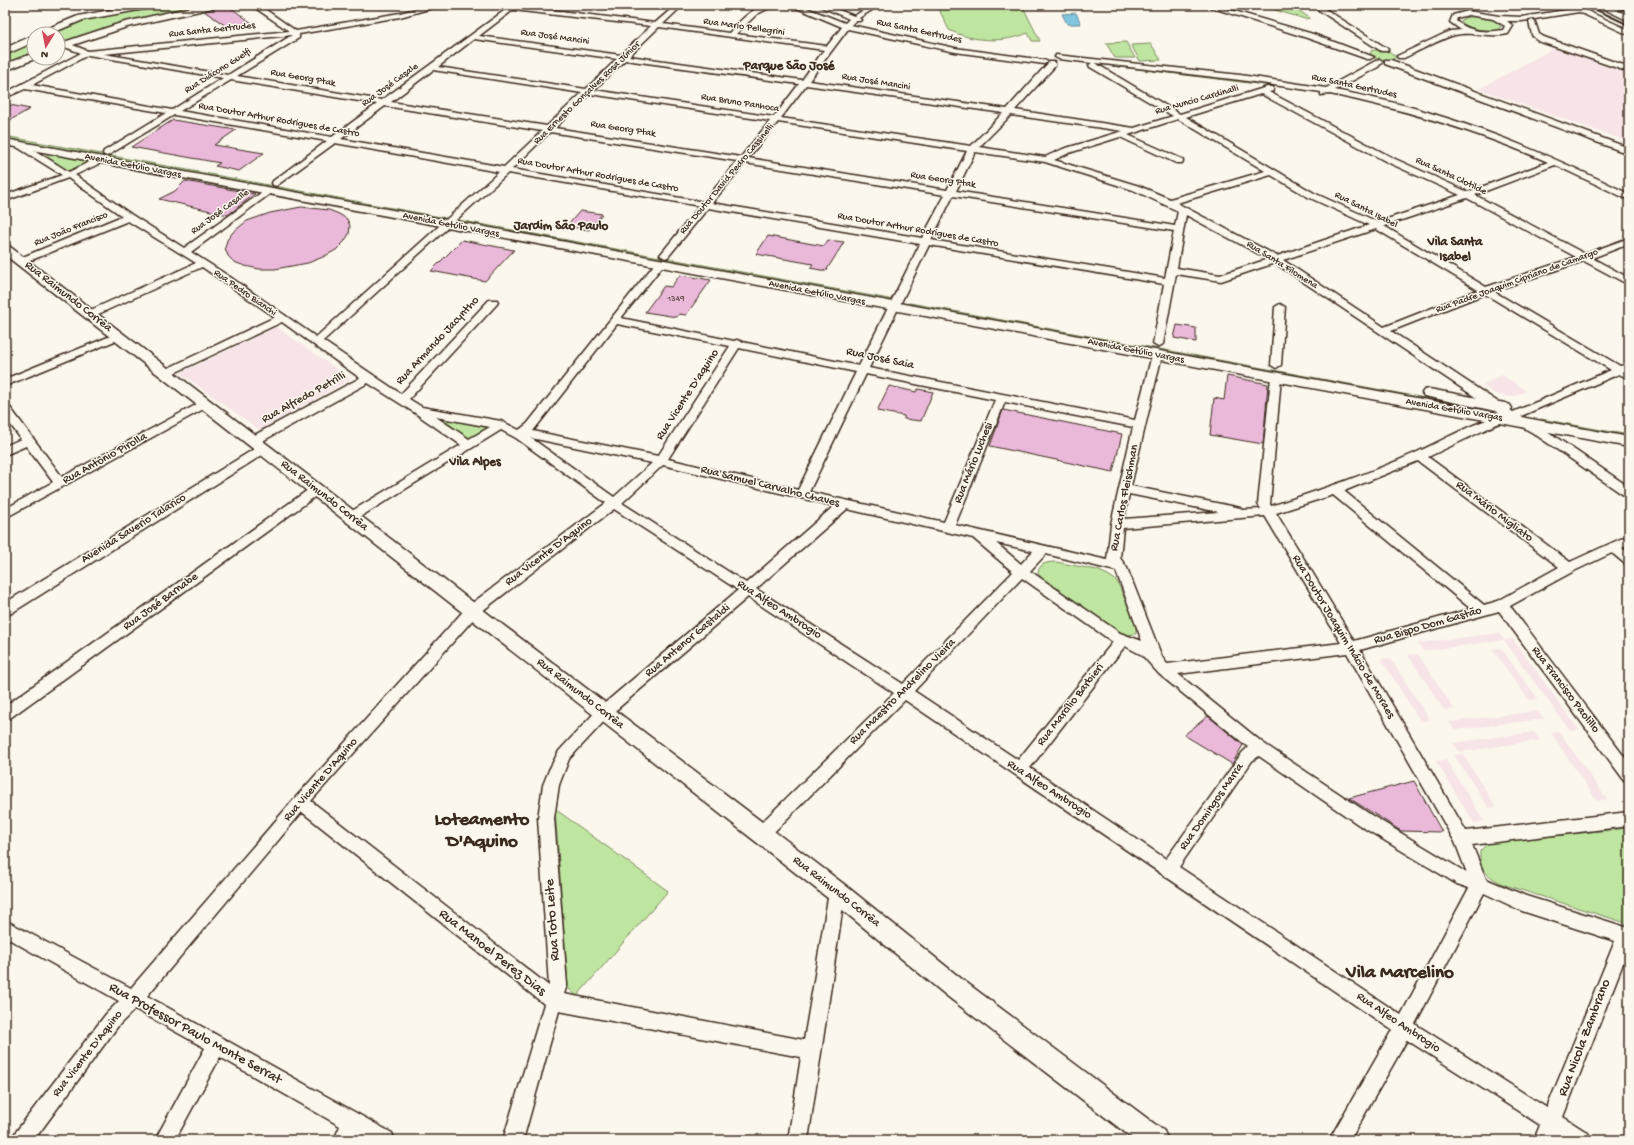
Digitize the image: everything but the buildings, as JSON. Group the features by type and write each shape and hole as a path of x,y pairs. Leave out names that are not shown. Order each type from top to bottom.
{"main road":[{"path":"62,26 81,18 150,5"},
{"path":"66,44 124,26 213,5"},
{"path":"5,52 26,42"},
{"path":"5,68 26,59"},
{"name":"Avenida Getúlio Vargas","path":"5,134 103,156 1512,415 1629,442"},
{"name":"Avenida Getúlio Vargas","path":"5,142 103,156"},
{"name":"Rua Raimundo Corrêa","path":"5,249 472,611 838,892 955,988 1155,1140"},
{"name":"Avenida Getúlio Vargas","path":"1512,415 1629,431"}],"street":[{"path":"254,5 288,25 295,33"},
{"name":"Rua Santa Gertrudes","path":"136,62 166,45 295,33 400,15 440,5"},
{"name":"Rua Ernesto Gonçalves Rosa Júnior","path":"316,342 450,219 506,170 657,25 680,5"},
{"path":"731,35 750,14 773,5"},
{"name":"Rua Santa Gertrudes","path":"793,5 846,26 955,50 1053,59 1276,85 1331,94 1454,128 1552,164 1629,197"},
{"name":"Rua Santa Gertrudes","path":"820,5 853,19 868,22"},
{"name":"Rua Doutor David Pedro Cassinelli","path":"520,435 531,427 705,204 776,119 846,26 853,19 877,5"},
{"path":"1207,5 1310,36 1384,61 1629,151"},
{"path":"1219,5 1368,48 1393,52 1453,33 1498,33 1505,32 1508,29 1532,22 1587,14"},
{"path":"1570,5 1629,33"},
{"path":"1601,5 1629,19"},
{"path":"338,18 402,6"},
{"name":"Rua Mario Pellegrini","path":"514,6 830,49"},
{"name":"Rua José Casale","path":"272,187 514,6"},
{"path":"1608,9 1629,6"},
{"path":"1311,7 1364,41 1368,48 1366,53 1370,57"},
{"path":"1311,7 1393,52 1411,68 1428,77"},
{"path":"1454,22 1453,19 1455,16 1468,13 1522,19 1579,10"},
{"path":"1495,17 1507,23 1509,26 1508,29"},
{"path":"1454,22 1463,28 1481,33"},
{"path":"1446,27 1454,22"},
{"path":"1532,22 1536,35 1541,39 1629,70"},
{"name":"Rua Diácono Guelfi","path":"5,198 69,175 103,156 229,76 296,36 295,33"},
{"name":"Rua Santa Gertrudes","path":"913,34 972,46 1092,65 1276,85"},
{"name":"Rua José Mancini","path":"473,37 803,82 1133,130"},
{"path":"1403,46 1412,43"},
{"path":"5,96 87,53 166,45"},
{"name":"Rua Georg Ptak","path":"66,47 87,53 136,62 229,76 384,103 1179,229"},
{"path":"1384,61 1397,61 1393,52"},
{"path":"802,495 862,368 972,150 1008,113 1053,59"},
{"path":"1331,94 1381,67 1384,61"},
{"name":"Rua Santa Isabel","path":"1092,65 1311,195 1376,225 1626,371"},
{"name":"Rua Bruno Panhoca","path":"432,68 1046,160"},
{"name":"Rua Nuncio Cardinalli","path":"1046,160 1066,151 1120,134 1263,92 1276,85"},
{"name":"Rua Doutor Arthur Rodrigues de Castro","path":"24,86 926,243 1169,282"},
{"name":"Rua Santa Clotilde","path":"1263,92 1390,160 1468,195 1629,282"},
{"path":"1120,134 1179,162"},
{"name":"Rua Pedro Bianchi","path":"20,145 69,175 129,217 226,279 368,378 419,410 469,445"},
{"name":"Rua Santa Filomena","path":"1046,160 1136,188 1169,202 1275,259 1629,493"},
{"path":"1171,270 1221,278 1468,195 1552,164"},
{"name":"Rua Santa Gertrudes","path":"1552,164 1629,204"},
{"path":"1169,202 1272,172"},
{"name":"Rua José Casalle","path":"185,252 272,187"},
{"name":"Rua Carlos Fleischman","path":"1160,664 1121,568 1113,559 1117,524 1124,489 1157,350 1183,209"},
{"name":"Rua João Francisco","path":"21,261 129,217"},
{"name":"Rua Padre Joaquim Cipriano de Camargo","path":"1383,331 1486,290 1584,258 1629,241"},
{"path":"90,314 202,264"},
{"name":"Rua Armando Jacyntho","path":"402,399 493,302"},
{"name":"Rua Doutor Joaquim Inácio de Moraes","path":"1280,307 1264,504 1351,647 1462,839 1480,884"},
{"path":"166,373 282,318"},
{"name":"Rua José Saia","path":"614,320 737,343 1001,398 1140,425"},
{"path":"5,383 118,336"},
{"name":"Rua Vicente D'aquino","path":"662,461 737,343"},
{"path":"1117,524 1253,514 1268,511 1335,490 1419,456 1512,415 1626,371"},
{"name":"Rua Alfredo Petrilli","path":"258,445 368,378"},
{"name":"Rua Mário Luchesi","path":"948,528 1001,398"},
{"name":"Rua Antônio Pirolla","path":"5,514 205,404"},
{"path":"5,409 60,483"},
{"name":"Rua Samuel Carvalho Chaves","path":"419,410 502,425 520,435 529,434 662,461 844,505 1043,549 1121,568"},
{"path":"351,517 502,425"},
{"name":"Rua Alfeo Ambrogio","path":"520,435 614,503 904,692 1019,770 1169,868 1404,1027 1581,1140"},
{"path":"5,450 28,440"},
{"name":"Avenida Saverio Talarico","path":"5,610 258,445"},
{"name":"Rua Mário Migliato","path":"1419,456 1569,568"},
{"name":"Rua Vicente D'Aquino","path":"22,1140 112,1020 132,1000 301,802 472,611 614,503 662,461"},
{"path":"1124,489 1253,514"},
{"name":"Rua José Barnabe","path":"5,714 316,490"},
{"path":"1335,490 1481,610"},
{"name":"Rua Antenor Gastaldi","path":"604,712 844,505"},
{"path":"977,534 1021,571 1122,640 1132,642 1142,648 1258,747 1365,820 1464,879 1492,888 1522,903 1628,937"},
{"name":"Rua Bispo Dom Gastão","path":"1160,664 1351,647 1502,605 1569,568 1629,539"},
{"path":"1613,547 1629,560"},
{"name":"Rua Maestro Andrelino Vieira","path":"761,834 904,692 1043,549"},
{"name":"Rua Francisco Paolillo","path":"1502,605 1629,775"},
{"name":"Rua Marcílio Barbieri","path":"1019,770 1122,640"},
{"name":"Rua Toto Leite","path":"513,1140 558,984 546,818 548,792 556,770 564,755 604,712"},
{"name":"Rua Domingos Marra","path":"1169,868 1247,757 1258,747"},
{"name":"Rua Manoel Perez Dias","path":"301,802 554,1001 811,1050"},
{"path":"1462,839 1629,819"},
{"path":"1339,1140 1404,1027 1480,884"},
{"path":"798,1140 811,1050 838,892"},
{"name":"Rua Professor Paulo Monte Serrat","path":"5,928 351,1122 386,1140"},
{"name":"Rua Nicola Zambrano","path":"1544,1140 1622,944 1628,937"},
{"path":"165,1140 216,1045"},
{"path":"344,1140 351,1122"}],"shaded area":[{"path":"1554,48 1629,74 1629,142 1479,89"},
{"path":"276,327 351,379 260,430 180,373"},
{"path":"1502,375 1526,391 1513,397 1495,394 1482,385"},
{"path":"1499,633 1504,640 1423,651 1418,643"},
{"path":"1513,639 1579,730 1570,731 1504,640"},
{"path":"1501,648 1538,699 1529,700 1492,649"},
{"path":"1418,654 1454,709 1444,710 1408,655"},
{"path":"1390,658 1430,720 1420,721 1381,659"},
{"path":"1538,711 1544,719 1454,730 1449,722"},
{"path":"1534,732 1540,740 1460,752 1453,743"},
{"path":"1559,732 1607,799 1597,801 1551,733"},
{"path":"1463,754 1496,807 1489,808 1454,755"},
{"path":"1446,760 1484,821 1474,823 1436,761"}],"green space":[{"path":"152,5 212,5 124,25 66,44 66,26 64,26 82,19"},
{"path":"937,5 1022,5 1040,41 1032,41 1028,33 999,40 978,39 958,34 949,30"},
{"path":"1258,5 1290,5 1310,18 1305,19"},
{"path":"1464,18 1491,19 1501,27 1492,31 1480,31 1469,27 1461,21"},
{"path":"26,42 26,59 5,67 5,52"},
{"path":"1126,42 1135,58 1115,58 1106,43"},
{"path":"1151,44 1161,60 1140,61 1131,45"},
{"path":"1371,51 1389,51 1396,57 1390,60 1379,59 1370,55"},
{"path":"1094,62 1267,82 1269,84 1265,85 1096,64"},
{"path":"5,136 446,218 447,219 5,139"},
{"path":"49,153 85,159 86,162 76,169 67,171 46,156"},
{"path":"458,220 891,300 890,302 456,222"},
{"path":"910,303 1490,410 1494,413 903,304"},
{"path":"447,416 485,426 487,428 470,439 443,420 444,417"},
{"path":"1541,419 1629,435 1629,440 1537,421"},
{"path":"1056,562 1097,570 1117,581 1136,625 1136,634 1126,635 1117,633 1043,580 1038,573 1040,567 1047,563"},
{"path":"555,809 668,891 577,996 569,989 568,985"},
{"path":"1629,828 1629,924 1502,884 1482,868 1480,851 1488,843"}],"water":[{"path":"1076,13 1081,24 1067,24 1062,14"}],"railway":[{"path":"1586,5 1629,25"}],"district":[{"name":"Parque São José","path":"789,66"},
{"name":"Jardim São Paulo","path":"561,226"},
{"name":"Vila Santa Isabel","path":"1455,250"},
{"name":"Vila Alpes","path":"475,462"},
{"name":"Loteamento D'Aquino","path":"482,831"},
{"name":"Vila Marcelino","path":"1400,973"}]}
